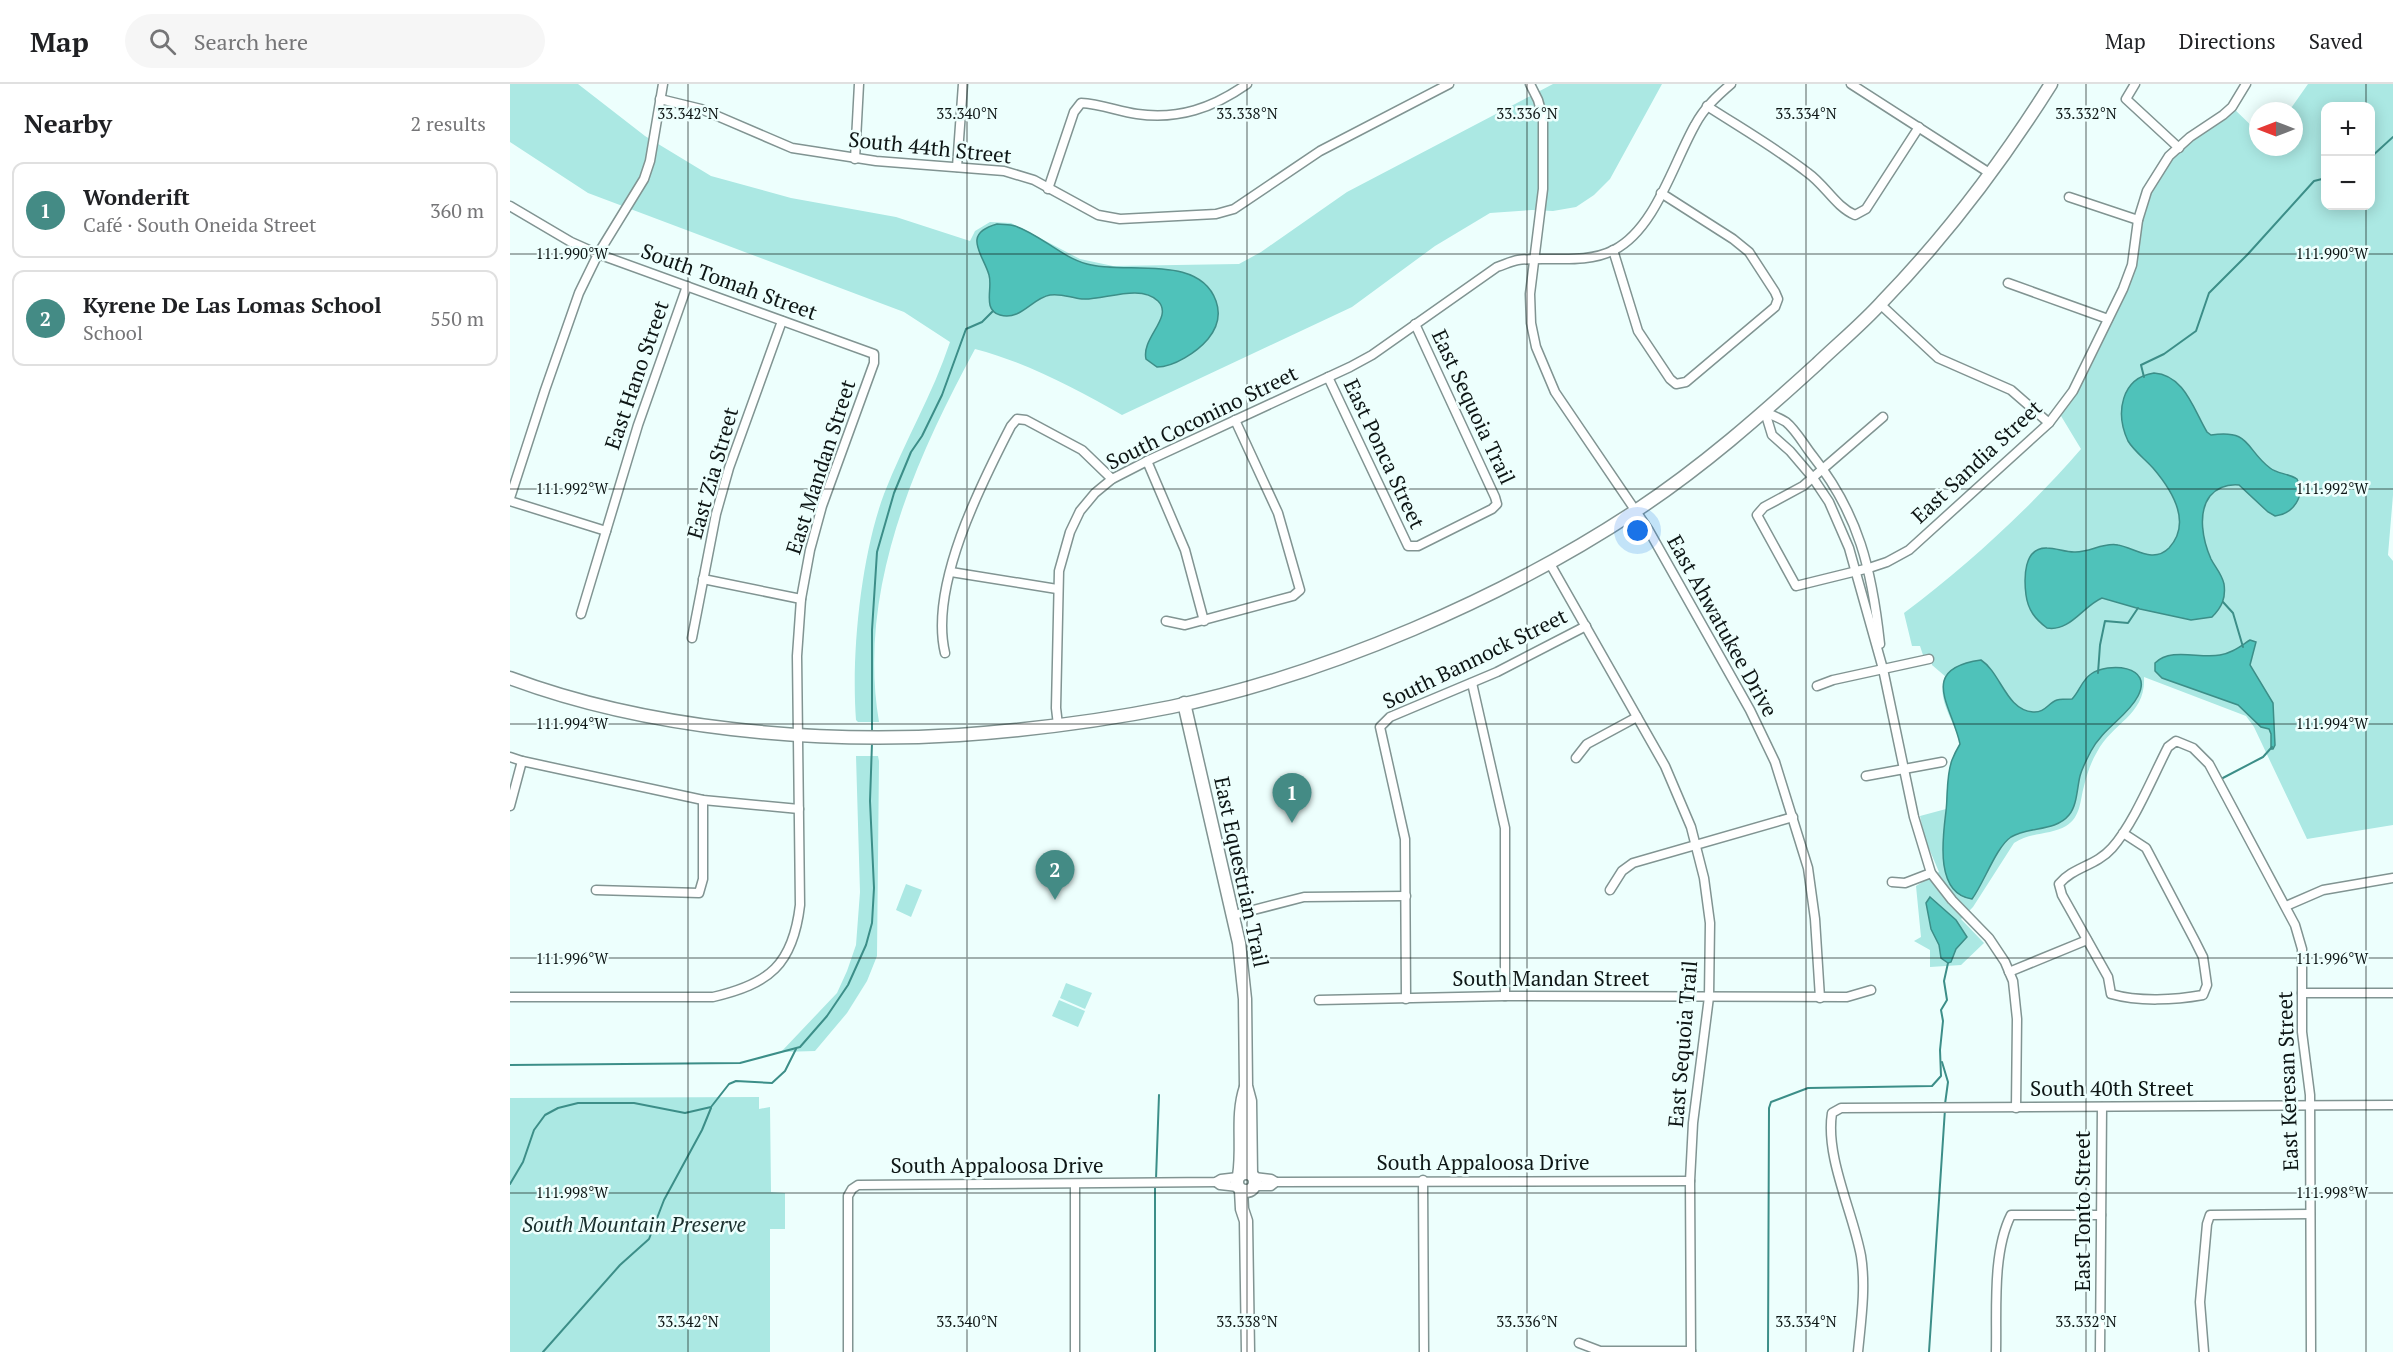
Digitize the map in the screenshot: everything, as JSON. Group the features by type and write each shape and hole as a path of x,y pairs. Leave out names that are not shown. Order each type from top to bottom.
{"main road":[{"path":"510,678 578,699 710,726 797,735 887,738 1058,726 1184,703 1274,679 1367,648 1466,605 1549,562 1635,511 1691,471 1765,412 1880,304 1937,242 1991,174 2051,84"},
{"name":"East Equestrian Trail","path":"1184,703 1234,915 1244,974 1246,1086 1241,1102 1242,1157 1246,1182 1242,1209 1246,1221 1248,1352"}],"street":[{"path":"606,531 510,499 572,314 598,254 644,179 650,161 663,84"},
{"path":"855,159 859,84"},
{"path":"957,167 963,84"},
{"path":"1048,189 1074,112 1081,103 1152,115 1181,114 1206,108 1226,99 1247,84"},
{"name":"South 44th Street","path":"660,99 701,109 792,148 855,159 1012,173 1034,180 1098,215 1120,219 1216,214 1234,209 1320,151 1449,84"},
{"name":"East Ahwatukee Drive","path":"1530,84 1539,100 1543,118 1543,189 1530,294 1531,323 1536,347 1555,392 1675,575 1750,710 1775,762 1809,877 1815,919 1820,998"},
{"path":"1661,193 1733,239 1749,252 1778,299 1775,307 1686,382 1676,384 1670,379 1638,331 1613,250 1636,233 1661,193 1695,124 1707,106 1731,84"},
{"path":"1851,84 1991,174"},
{"path":"2135,84 2126,99 2179,148"},
{"name":"East Sandia Street","path":"1818,474 1764,507 1757,515 1796,586 1869,568 1887,562 1909,550 2049,423 2073,391 2132,265 2138,220 2147,191 2169,156 2190,137 2228,111 2246,84"},
{"path":"1707,106 1802,168 1826,188 1845,211 1855,215 1866,209 1919,127"},
{"path":"2069,197 2138,220"},
{"name":"South Tomah Street","path":"510,206 571,242 598,254 874,354"},
{"name":"South Coconino Street","path":"1058,726 1056,708 1058,590 1062,555 1080,511 1095,493 1112,479 1147,461 1372,355 1497,267 1517,260 1579,258 1613,250"},
{"path":"2008,282 2108,319"},
{"name":"East Hano Street","path":"581,614 638,425 687,286"},
{"path":"1880,304 1938,358 2011,390 2049,423"},
{"name":"East Zia Street","path":"692,638 716,514 729,468 782,321"},
{"name":"East Sequoia Trail","path":"1408,546 1418,546 1492,509 1497,504 1415,324"},
{"name":"East Mandan Street","path":"797,735 797,656 801,599 810,550 822,506 874,363 874,354"},
{"name":"East Ponca Street","path":"1328,377 1408,546"},
{"path":"1765,412 1772,435 1841,497 1853,522 1869,568 1883,669"},
{"path":"1765,412 1786,422 1818,474 1841,527 1883,669 1914,817 1933,877 1998,951 2013,981 2017,1018 2016,1108"},
{"path":"1818,474 1883,417"},
{"path":"945,653 941,636 943,608 964,525 979,489 1011,426 1017,419 1026,420 1082,450 1112,479"},
{"path":"1166,621 1185,626 1293,596 1300,590 1278,513 1236,420"},
{"path":"1147,461 1185,550 1204,621"},
{"name":"East Sequoia Trail","path":"1549,562 1638,717 1680,797 1697,845 1704,878 1710,923 1709,997 1697,1080 1690,1180 1691,1352"},
{"path":"951,572 1058,590"},
{"path":"703,579 801,599"},
{"name":"South Bannock Street","path":"1406,896 1403,823 1380,727 1390,717 1472,683 1586,626"},
{"path":"1817,686 1833,680 1929,659"},
{"path":"1472,683 1505,828 1505,996"},
{"path":"1576,758 1587,744 1638,717"},
{"path":"510,997 713,997 742,990 765,978 785,958 797,930 800,905 797,735"},
{"name":"East Keresan Street","path":"2123,833 2168,747 2176,741 2193,748 2209,764 2295,925 2302,949 2302,1032 2310,1106 2311,1352"},
{"path":"510,757 703,800 799,809"},
{"path":"510,806 522,761"},
{"path":"1866,776 1942,762"},
{"path":"596,890 699,893 703,879 703,800"},
{"path":"1610,890 1622,871 1633,863 1793,817"},
{"path":"2123,833 2139,842 2149,853 2203,957 2207,985 2203,995 2189,998 2126,998 2111,994 2108,978 2062,895 2059,884 2066,876 2098,861 2123,833"},
{"path":"1892,882 1905,884 1933,877"},
{"path":"2286,906 2314,892 2393,878"},
{"path":"1234,915 1304,897 1406,896 1406,999"},
{"path":"2009,972 2087,940"},
{"name":"South Mandan Street","path":"1319,1000 1505,996 1820,998 1847,997 1871,990"},
{"path":"2302,993 2393,993"},
{"name":"South 40th Street","path":"1858,1352 1863,1292 1861,1258 1833,1151 1830,1125 1832,1113 1841,1108 2393,1105"},
{"name":"East Tonto Street","path":"2100,1352 2102,1107"},
{"name":"South Appaloosa Drive","path":"848,1352 848,1196 858,1185 1075,1185 1216,1182 1221,1179 1271,1186 1276,1182 1690,1180"},
{"path":"1423,1180 1424,1352"},
{"path":"1075,1185 1075,1352"},
{"path":"2204,1352 2200,1302 2207,1224 2210,1215 2310,1214"},
{"path":"1996,1352 1999,1260 2007,1223 2011,1215 2102,1215"},
{"path":"1579,1343 1600,1351 1691,1352"}],"green space":[{"path":"510,84 578,84 645,136 711,176 791,198 896,217 970,241 975,231 990,222 1011,223 1080,259 1113,266 1239,264 1261,252 1347,192 1553,84 1662,84 1610,179 1594,195 1576,207 1553,211 1490,213 1435,246 1352,307 1122,415 1032,369 975,349 931,437 896,529 884,576 876,624 874,673 879,722 858,722 856,720 855,666 859,606 869,546 884,494 950,342 904,312 588,193 510,142"},
{"path":"2308,84 2393,84 2393,495 2388,555 2393,561 2393,825 2307,839 2254,727 2246,716 2144,677 2140,701 2104,742 2089,768 2075,818 2060,829 2020,839 2014,843 1973,907 1961,919 1984,943 1961,965 1930,967 1930,950 1914,941 1921,937 1916,886 1939,872 1925,839 1920,816 1946,809 1949,776 1960,744 1944,701 1943,685 1946,677 1932,665 1930,654 1923,655 1920,646 1912,646 1904,613 1997,536 2081,449 2058,411 2123,289 2141,206 2169,156 2232,107 2249,123 2249,156 2303,156 2303,102 2295,102"},
{"path":"856,756 878,756 879,761 877,956 867,981 847,1013 815,1051 781,1052 837,993 856,945 860,892"},
{"path":"906,884 922,890 911,917 896,910"},
{"path":"1066,983 1092,993 1085,1009 1060,998"},
{"path":"1059,1000 1085,1011 1078,1027 1052,1016"},
{"name":"South Mountain Preserve","path":"759,1097 759,1109 770,1107 771,1192 785,1193 785,1229 770,1229 770,1352 510,1352 510,1098"}],"water":[{"path":"997,224 1013,225 1087,264 1102,267 1177,271 1194,277 1207,286 1216,301 1218,316 1214,330 1192,354 1178,362 1157,367 1146,359 1146,351 1160,321 1162,307 1158,301 1141,293 1090,299 1050,295 1014,315 1000,315 991,308 989,275 977,245 980,233"},
{"path":"2154,373 2164,375 2180,386 2211,435 2234,435 2241,438 2270,468 2297,479 2299,498 2287,512 2275,516 2239,485 2223,487 2210,496 2202,519 2204,536 2211,559 2223,580 2224,589 2222,602 2212,617 2191,620 2102,598 2063,626 2047,628 2033,614 2026,595 2025,573 2029,558 2033,553 2047,548 2080,552 2112,544 2144,554 2157,555 2169,548 2176,538 2179,527 2177,506 2160,476 2128,441 2122,419 2124,398 2128,389 2143,376"},
{"path":"2250,640 2256,642 2250,665 2273,703 2275,745 2273,749 2271,749 2269,729 2261,727 2238,705 2162,678 2155,671 2155,663 2162,658 2177,654 2220,655"},
{"path":"1981,660 1994,673 2016,705 2033,712 2041,711 2057,700 2072,699 2088,677 2099,670 2118,668 2135,672 2140,678 2141,686 2134,703 2102,736 2091,751 2081,773 2075,802 2069,815 2057,824 2011,837 2000,849 1972,899 1960,895 1951,887 1946,876 1944,862 1943,835 1949,772 1960,744 1946,703 1944,681 1950,672 1961,665"},
{"path":"1930,897 1956,920 1967,937 1956,949 1951,962 1948,963 1941,958 1939,945 1931,929 1926,903"}],"waterway":[{"path":"2372,156 2393,137"},
{"path":"2144,377 2141,365 2164,354 2196,331 2209,293 2314,181 2321,179"},
{"path":"872,734 872,630 877,552 894,493 911,452 922,436 942,395 966,329 982,322 993,311"},
{"path":"2223,602 2233,613 2243,647"},
{"path":"2098,673 2105,621 2128,623 2138,608"},
{"path":"510,1065 740,1063 800,1047 827,1016 848,985 866,945 872,923 874,888 870,801 872,743"},
{"path":"2219,780 2263,757 2272,747"},
{"path":"1768,1352 1769,1108 1771,1102 1808,1088 1932,1086 1941,1076 1940,1050 1943,1021 1941,1010 1947,1000 1944,981 1948,963"},
{"path":"510,1184 523,1162 534,1130 545,1115 558,1108 578,1103 634,1103 685,1113 711,1107 729,1084 736,1081 772,1083 785,1071 796,1049"},
{"path":"1942,1062 1948,1082 1945,1104"},
{"path":"1156,1179 1159,1095"},
{"path":"543,1352 620,1265 649,1239 664,1200 702,1130 711,1108"},
{"path":"1929,1352 1945,1109"},
{"path":"1155,1184 1155,1352"}],"place":[{"name":"Wonderift","path":"1292,823"},
{"name":"Kyrene De Las Lomas School","path":"1055,900"}]}
